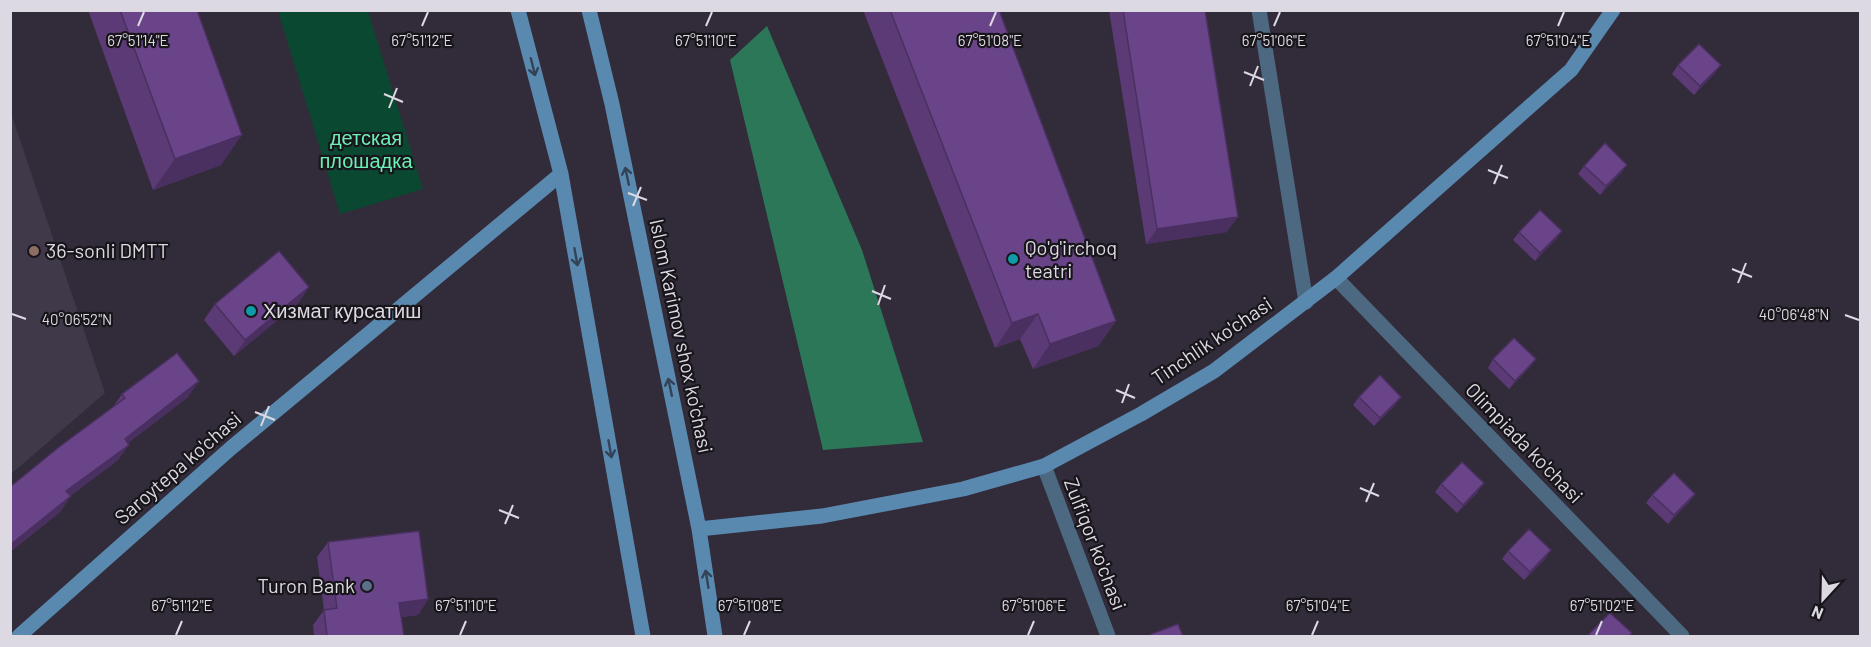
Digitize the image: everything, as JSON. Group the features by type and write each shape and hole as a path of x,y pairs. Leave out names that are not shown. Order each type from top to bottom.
{"main road":[{"path":"518,10 561,174 643,636"},
{"name":"Islom Karimov shox ko'chasi","path":"589,10 612,104 699,529 715,636"},
{"name":"Tinchlik ko'chasi","path":"699,529 822,516 963,489 1044,466 1214,371 1336,278 1572,70 1613,10"},
{"name":"Saroytepa ko'chasi","path":"19,636 231,448 561,174"}],"street":[{"path":"1259,10 1306,302"},
{"name":"Olimpiada ko'chasi","path":"1336,278 1683,636"},
{"name":"Zulfiqor ko'chasi","path":"1044,466 1108,636"}],"shaded area":[{"name":"36-sonli DMTT","path":"10,110 105,393 11,474 10,474"}],"green space":[{"name":"детская плошадка","path":"278,11 368,11 423,189 340,214"},
{"path":"767,26 862,250 923,442 823,450 730,60"}],"building":[{"path":"120,10 197,10 242,135 175,159"},
{"name":"Qo'g'irchoq teatri","path":"890,10 999,10 1116,321 1050,344 1038,314 1012,323"},
{"path":"1123,10 1205,10 1238,217 1157,229"},
{"path":"1699,44 1721,65 1700,86 1678,65"},
{"path":"1605,143 1627,165 1606,186 1584,166"},
{"path":"1540,210 1562,231 1540,253 1519,232"},
{"name":"Хизмат курсатиш","path":"279,251 309,287 245,340 215,304"},
{"path":"1514,338 1536,359 1515,381 1493,359"},
{"path":"177,353 199,381 125,439 129,445 66,491 71,496 10,545 10,487 125,398 122,394"},
{"path":"1380,375 1401,397 1380,418 1359,397"},
{"path":"1462,462 1484,483 1463,505 1441,484"},
{"path":"1674,473 1695,494 1674,515 1652,495"},
{"path":"1529,529 1551,550 1530,572 1508,551"},
{"name":"Turon Bank","path":"419,531 428,599 399,603 404,636 327,636 324,610 337,608 328,542"},
{"path":"1610,613 1632,633 1629,636 1591,636 1589,634"},
{"path":"1178,624 1183,636 1149,635"}],"place":[{"name":"36-sonli DMTT","path":"34,251"},
{"name":"Qo'g'irchoq teatri","path":"1013,259"},
{"name":"Хизмат курсатиш","path":"251,311"},
{"name":"Turon Bank","path":"367,586"}]}
